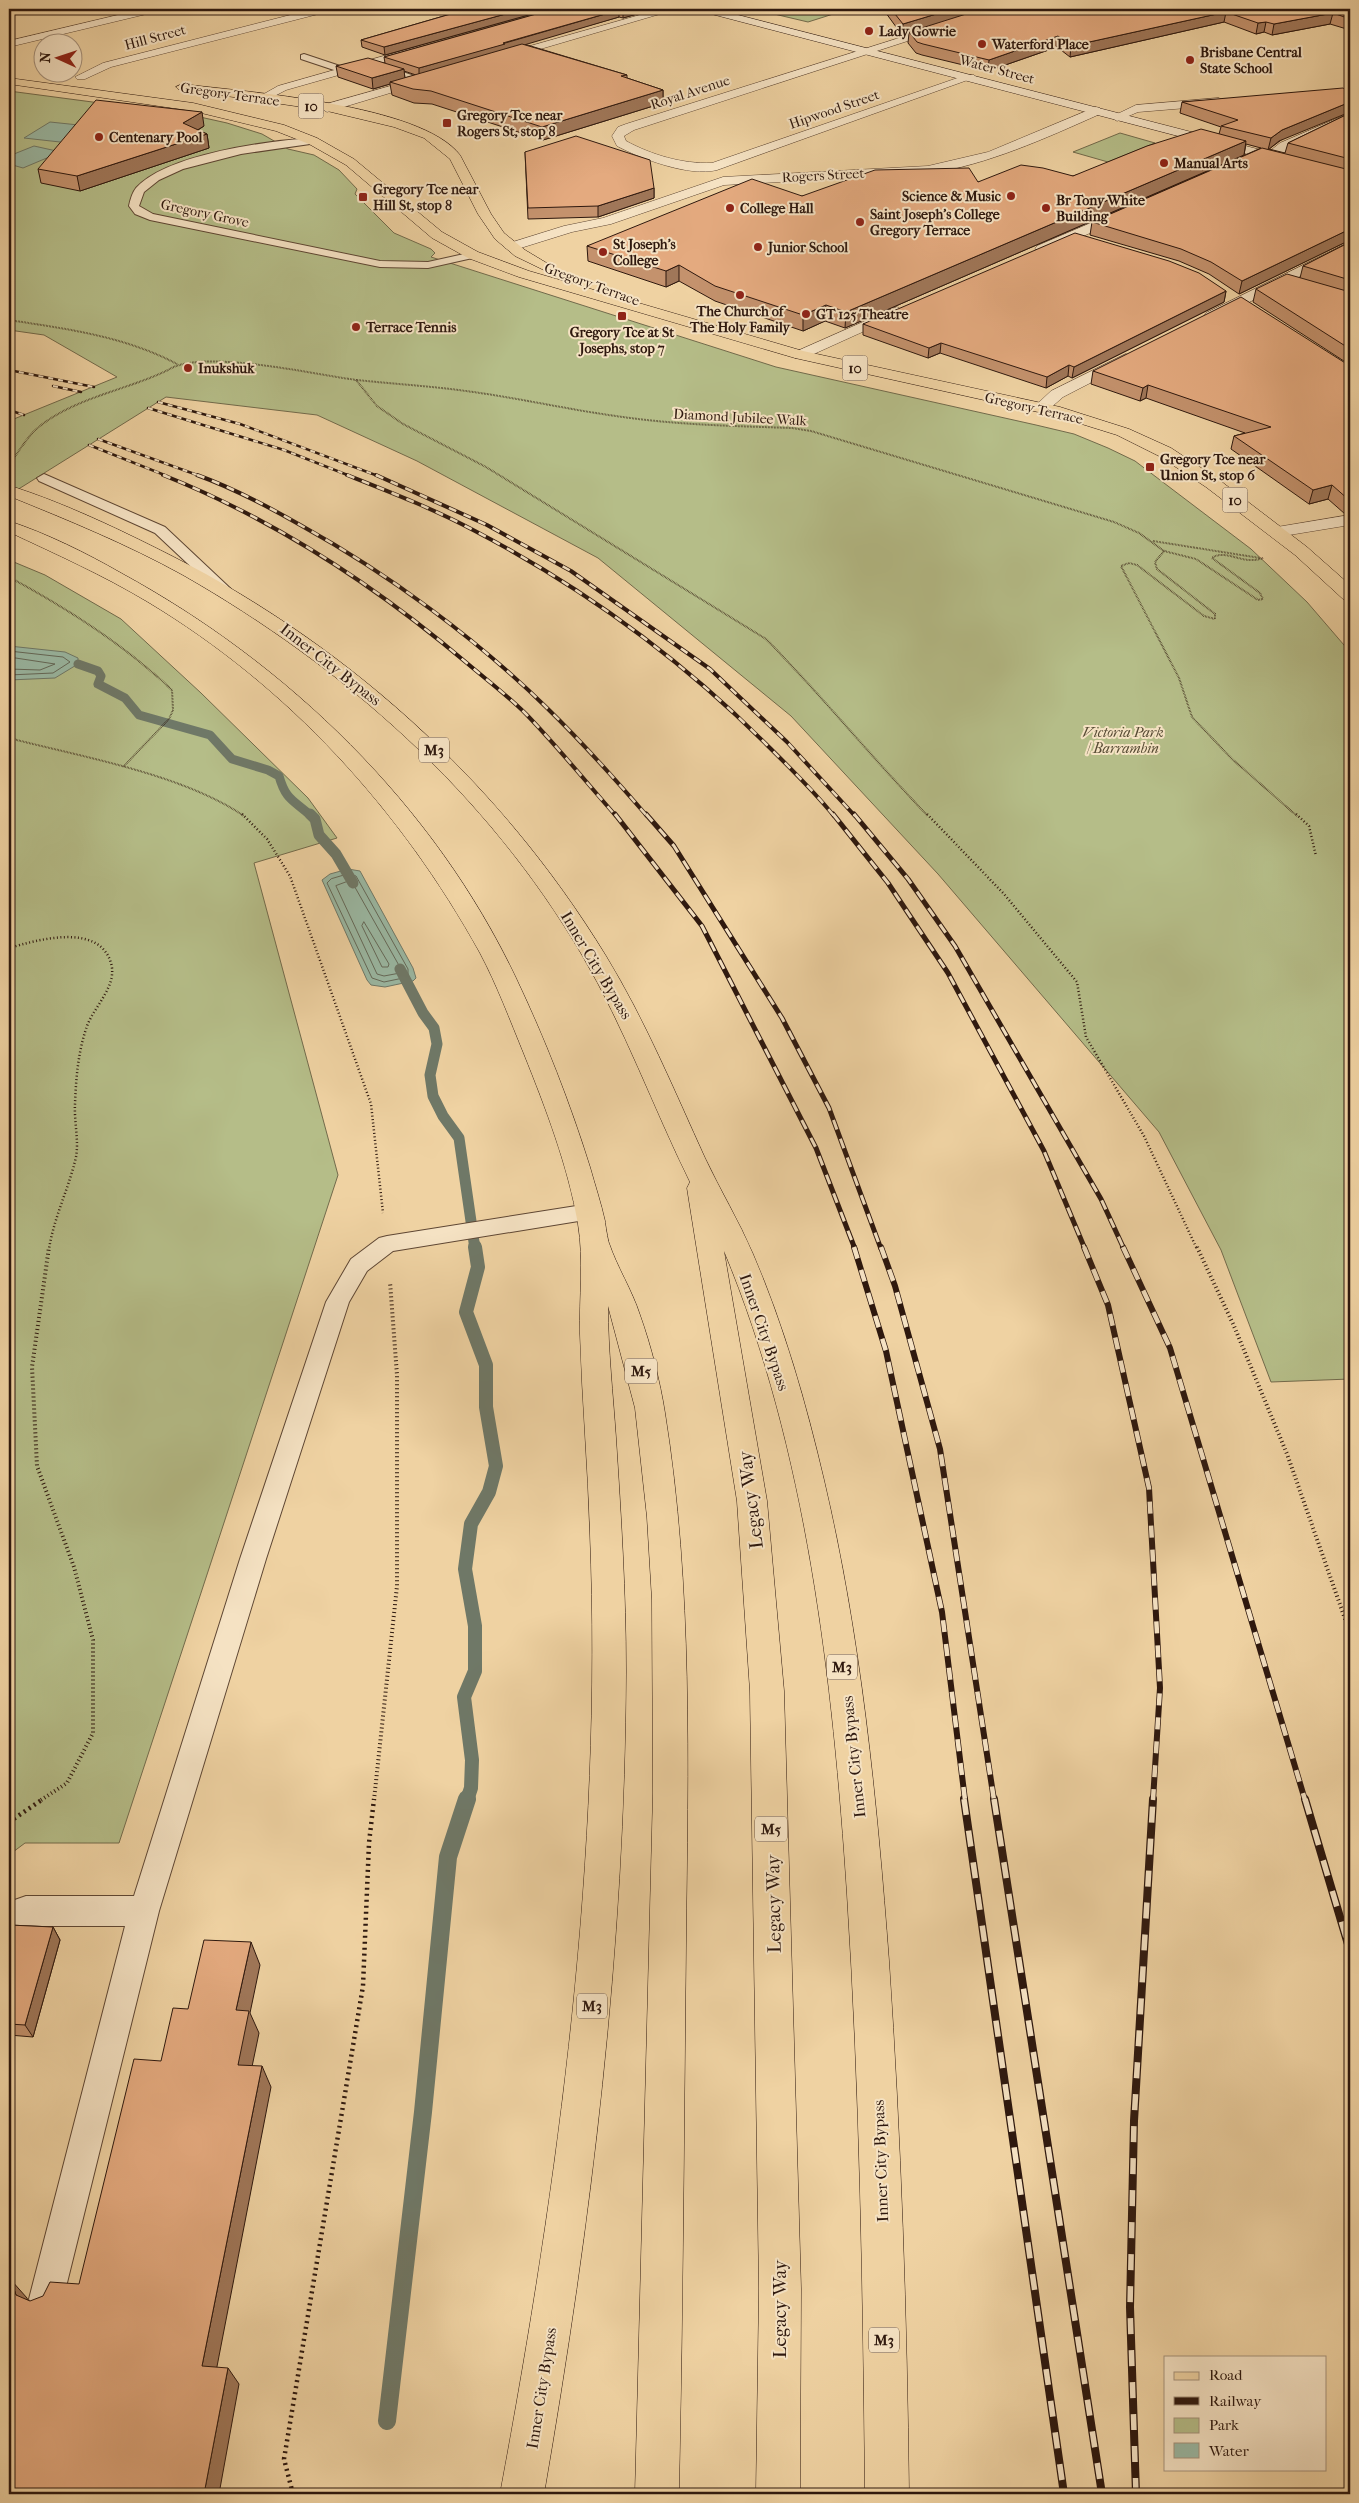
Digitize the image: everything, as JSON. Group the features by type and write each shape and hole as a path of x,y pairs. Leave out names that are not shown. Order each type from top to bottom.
{"main road":[{"path":"9,71 32,73"},
{"path":"82,76 110,79"},
{"name":"Gregory Terrace","path":"9,81 217,112 280,128 313,141 350,162 437,235 473,255 560,286 800,355 1093,421 1145,441 1192,469 1277,532 1350,595"},
{"path":"60,88 68,82"},
{"name":"Gregory Terrace","path":"171,86 327,108 398,124 423,133 444,145 457,160 485,228 515,250 558,272 641,301 673,317"},
{"path":"437,235 466,237"},
{"name":"Rogers Street","path":"473,255 515,250"},
{"name":"Inner City Bypass","path":"14,492 103,528 224,590 278,623 372,695 426,742 483,801 531,861 590,949 630,1019 697,1169 730,1233 769,1334 815,1505 838,1639 855,1760 874,2010 882,2186 887,2494"},
{"name":"Inner City Bypass","path":"9,526 44,540 130,583 219,640 292,698 335,740 404,818 465,906 494,957 560,1112 592,1226 594,1320 606,1514 609,1670 604,1841 590,2040 541,2394 522,2494"},
{"name":"Legacy Way","path":"697,1169 704,1225 752,1501 767,1691 780,2289 778,2494"},
{"name":"M5","path":"592,1226 627,1317 650,1408 662,1517 668,1600 670,1793 657,2494"}],"street":[{"path":"59,32 155,9"},
{"name":"Hill Street","path":"82,74 107,65 326,9"},
{"path":"486,62 672,9"},
{"name":"Water Street","path":"704,9 850,48 970,77 1117,117 1138,120 1350,177"},
{"name":"Water Street","path":"725,9 859,44 868,51"},
{"path":"868,51 1001,9"},
{"path":"26,30 32,32"},
{"path":"9,44 32,38"},
{"path":"261,99 282,88 434,45"},
{"name":"Royal Avenue","path":"708,168 688,166 634,149 621,143 618,136 622,130 630,127 868,51"},
{"path":"327,108 440,75"},
{"name":"Hipwood Street","path":"708,168 970,77"},
{"path":"1117,117 1136,109 1228,101"},
{"name":"Rogers Street","path":"515,250 580,235 606,221 723,181 928,170 960,165 1054,130 1096,111"},
{"name":"Water Street","path":"1117,117 1128,123 1248,159 1350,183"},
{"path":"1271,155 1284,146 1350,117"},
{"path":"1026,255 1141,205"},
{"path":"1072,236 1094,242"},
{"path":"1197,323 1233,297 1282,280 1350,246"},
{"path":"1282,280 1305,287"},
{"path":"1233,297 1254,311"},
{"path":"800,355 908,306"},
{"path":"1041,408 1057,394 1138,353"},
{"path":"1277,532 1350,520"}],"lane":[{"path":"304,57 343,70"},
{"path":"367,63 421,80"},
{"name":"Gregory Grove","path":"313,141 262,146 180,168 143,185 134,197 134,206 139,212 150,217 380,264 428,265 473,255"},
{"path":"44,478 160,530 224,590"},
{"path":"46,2299 144,1910 253,1559 338,1302 359,1265 387,1244 506,1226 592,1226"},
{"path":"9,1916 26,1911 144,1910"}],"path":[{"path":"9,320 128,342 155,351 177,364 136,385 86,402 56,416 28,438 9,465"},
{"name":"Diamond Jubilee Walk","path":"177,364 242,363 356,380 467,391 621,417 672,423 792,428 811,431 1114,522 1151,541 1164,551"},
{"path":"356,380 377,406 403,424 486,467 766,639 801,674 879,765 1004,894 1077,982 1086,1037 1144,1136 1234,1326 1288,1454 1350,1634"},
{"path":"1151,541 1263,558 1248,562 1223,554 1212,558 1260,593 1263,599 1258,600 1196,559 1164,551 1155,562 1157,569 1215,614 1215,619 1204,616 1137,565 1128,563 1121,566 1178,678 1192,717 1232,759 1309,826 1316,856"},
{"path":"9,577 94,626 132,653 172,690 173,710 162,729 122,767"},
{"path":"9,738 168,780 225,803 249,819 268,839 290,876 370,1104 387,1244 397,1375 397,1586 370,1843 363,1986 284,2459 293,2494"},
{"path":"9,948 36,940 70,937 91,940 102,948 111,963 111,981 86,1027 79,1059 75,1104 76,1156 52,1229 41,1291 32,1368 37,1466 74,1567 93,1640 93,1732 68,1783 9,1822"}],"green space":[{"path":"753,9 849,9 808,22"},
{"name":"Victoria Park / Barrambin","path":"9,91 191,115 227,123 262,134 288,149 314,155 339,170 357,189 355,194 394,233 431,249 435,253 431,257 776,367 1074,434 1135,461 1251,549 1307,602 1350,652 1350,1379 1271,1382 1221,1250 1159,1132 938,874 791,716 598,558 417,461 317,415 166,397 9,495 9,421 117,377 44,335 9,330"},
{"path":"1120,133 1155,143 1108,162 1073,152"},
{"path":"9,560 45,575 121,619 201,693 308,798 337,838 254,863 338,1175 119,1843 25,1843 9,1855"}],"water":[{"name":"Centenary Pool","path":"50,122 174,135 150,152 24,138"},
{"name":"Centenary Pool","path":"34,146 61,152 23,168 9,164 9,156"},
{"path":"9,646 65,652 78,658 78,664 55,678 9,680"},
{"path":"348,869 360,871 413,968 416,978 413,981 385,987 371,985 367,980 322,880 330,874"}],"building":[{"path":"468,9 524,9 384,47 361,40"},
{"path":"554,9 630,9 619,10 419,68 384,57"},
{"path":"891,9 953,9 903,24"},
{"path":"982,9 1350,9 1350,19 1333,13 1274,24 1258,23 1226,12 1071,46 1058,36 989,60 917,42 909,32"},
{"path":"522,44 627,75 621,76 663,90 542,127 431,91 413,89 390,82"},
{"path":"368,58 404,69 372,78 336,66"},
{"path":"1343,88 1350,91 1350,102 1282,130 1271,138 1221,126 1238,120 1182,102"},
{"path":"96,100 202,112 183,123 207,134 77,176 38,169"},
{"path":"1350,113 1350,159 1288,143"},
{"name":"Saint Joseph's College Gregory Terrace","path":"1201,129 1246,141 846,312 826,305 803,315 715,286 679,265 666,271 587,246 752,179 802,196 875,170 969,168 978,182 1021,165 1043,168 1073,176 1147,146"},
{"path":"576,136 650,160 654,188 598,206 528,208 525,152"},
{"path":"1262,148 1350,170 1350,229 1242,281 1211,262 1181,249 1092,222"},
{"path":"1075,233 1169,261 1199,273 1226,291 1074,367 1069,365 1047,377 941,343 929,348 863,324"},
{"path":"1350,242 1350,280 1303,266"},
{"path":"1287,274 1350,292 1350,349 1256,289"},
{"path":"1241,297 1350,366 1350,500 1332,485 1313,490 1234,436 1271,427 1148,385 1143,388 1093,371"},
{"path":"9,1925 53,1927 25,2025 9,2024"},
{"path":"204,1940 251,1942 236,2010 249,2011 238,2065 262,2066 202,2366 228,2368 204,2494 9,2494 9,2280 11,2280 16,2295 30,2301 43,2296 50,2282 79,2284 134,2059 161,2061 173,2008 188,2009"}],"waterway":[{"path":"78,664 98,671 101,676 98,684 125,698 139,715 210,735 232,759 268,770 279,776 285,791 291,799 311,816"},
{"path":"310,814 315,819 319,835 336,854 353,883"},
{"path":"400,969 423,1013 434,1028 437,1044 430,1075 433,1096 443,1116 459,1138 475,1249"},
{"path":"467,1800 471,1788 472,1760 464,1697 475,1671 475,1626 465,1569 471,1524 489,1492 496,1466 486,1407 486,1365 466,1312 478,1267 475,1247"},
{"path":"387,2421 423,2112 448,1857 467,1799"}],"railway":[{"path":"9,370 94,387"},
{"path":"53,386 81,392"},
{"path":"158,402 240,424 378,476"},
{"path":"148,408 284,450 350,476"},
{"path":"9,410 24,415"},
{"path":"98,439 200,476"},
{"path":"89,445 167,476"},
{"path":"163,475 205,493 285,534 361,582 433,635 519,707 616,816"},
{"path":"197,475 251,498 334,544 398,586 461,632 520,682 547,708 647,816"},
{"path":"347,475 412,501 459,523 515,553 592,601 665,654 700,683 766,744 834,816"},
{"path":"376,475 487,525 571,571 710,669 787,742 855,816"},
{"path":"615,814 702,926 816,1148 855,1249"},
{"path":"646,814 674,846 782,1018 829,1108 881,1249"},
{"path":"833,814 888,883 948,973 1044,1151 1085,1249"},
{"path":"854,814 908,879 955,946 1101,1199 1124,1249"},
{"path":"854,1247 886,1351 942,1612 965,1800"},
{"path":"881,1247 895,1286 940,1449 994,1800"},
{"path":"1084,1247 1108,1305 1149,1488 1160,1688 1153,1800"},
{"path":"1123,1247 1170,1348 1305,1800"},
{"path":"964,1799 1064,2494"},
{"path":"994,1799 1102,2494"},
{"path":"1136,2494 1130,2307 1134,2121 1153,1799"},
{"path":"1305,1799 1350,1951"}],"place":[{"name":"Lady Gowrie","path":"869,31"},
{"name":"Waterford Place","path":"982,44"},
{"name":"Brisbane Central State School","path":"1190,60"},
{"name":"Gregory Tce near Rogers St, stop 8","path":"447,123"},
{"name":"Centenary Pool","path":"99,137"},
{"name":"Manual Arts","path":"1164,163"},
{"name":"Science & Music","path":"1011,196"},
{"name":"Gregory Tce near Hill St, stop 8","path":"363,197"},
{"name":"College Hall","path":"730,208"},
{"name":"Br Tony White Building","path":"1046,208"},
{"name":"Saint Joseph's College Gregory Terrace","path":"860,222"},
{"name":"Junior School","path":"758,247"},
{"name":"St Joseph's College","path":"603,252"},
{"name":"The Church of The Holy Family","path":"740,295"},
{"name":"GT 125 Theatre","path":"806,314"},
{"name":"Gregory Tce at St Josephs, stop 7","path":"622,316"},
{"name":"Terrace Tennis","path":"356,327"},
{"name":"Inukshuk","path":"188,368"},
{"name":"Gregory Tce near Union St, stop 6","path":"1150,467"}]}
